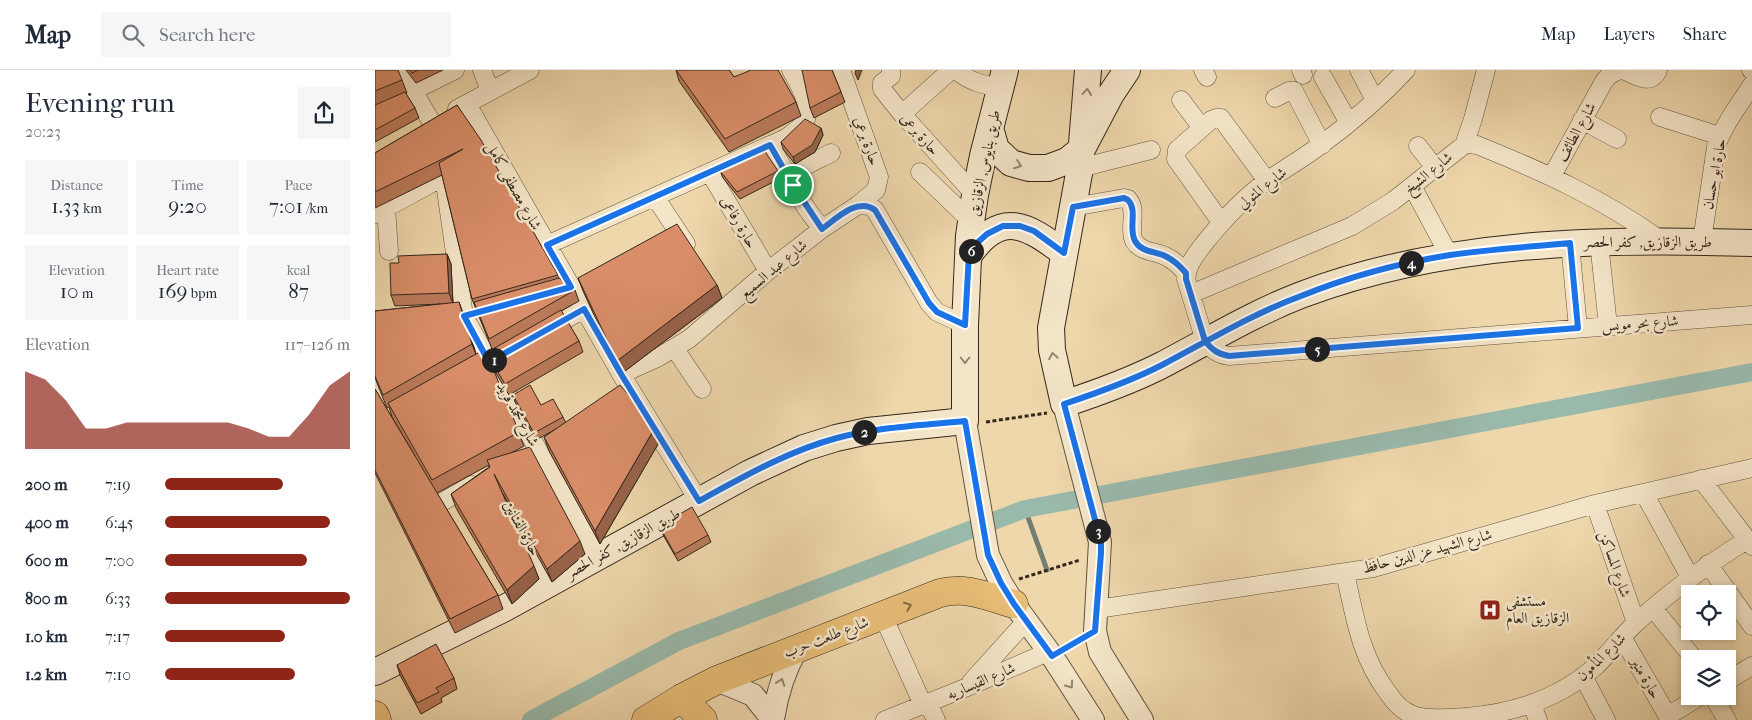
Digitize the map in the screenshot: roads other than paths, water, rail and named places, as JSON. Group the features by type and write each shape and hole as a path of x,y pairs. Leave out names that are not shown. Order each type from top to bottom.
{"main road":[{"path":"1066,411 1051,350 1051,328 1081,159 1088,70"},
{"path":"1081,159 1111,94 1127,70"},
{"name":"طريق بنايوس, الزقازيق","path":"966,428 965,325 971,221 990,128 1003,79"},
{"path":"990,128 997,149 1011,163 1029,168 1048,168 1067,161 1081,159"},
{"path":"969,254 987,234 1003,226 1020,226 1034,231 1064,253"},
{"name":"طريق الزقازيق, كفر الحصر","path":"1066,411 1161,365 1253,316 1349,279 1399,265 1449,255 1570,243 1702,241 1752,243"},
{"name":"طريق الزقازيق, كفر الحصر","path":"375,672 450,624 499,601 552,582 774,461 804,448 868,431 966,428"},
{"name":"شارع طلعت حرب","path":"646,720 717,680 940,594 954,590 969,590 1014,603"},
{"path":"682,698 703,720"},
{"path":"375,716 377,720"}],"street":[{"path":"401,70 432,123"},
{"path":"375,110 455,70"},
{"path":"482,70 490,91"},
{"path":"415,132 530,70"},
{"path":"547,245 786,138 801,127 806,119 807,108 804,97 791,70"},
{"name":"حارة برعي","path":"841,70 879,177 876,190 858,205"},
{"name":"حارة برعى","path":"891,70 891,76 882,84 882,89 975,195"},
{"path":"902,114 951,70"},
{"path":"956,70 967,79 976,82 1003,79"},
{"path":"1359,70 1375,100"},
{"name":"شارع المتولي","path":"1186,273 1191,261 1221,222 1243,200 1267,181 1322,145 1375,100 1405,70"},
{"path":"1464,146 1486,70"},
{"name":"شارع الطائف","path":"1552,176 1608,76 1615,71 1623,70 1647,80 1652,78 1658,70"},
{"path":"1323,77 1349,123"},
{"name":"حارة ابو حسان","path":"1702,241 1720,136 1725,124 1752,85"},
{"path":"1275,98 1289,91 1294,91 1322,145"},
{"path":"1181,100 1201,128"},
{"name":"شارع مصطفى كامل","path":"467,104 621,374 699,501"},
{"path":"1660,117 1720,136"},
{"path":"1221,222 1175,156 1177,150 1201,128 1216,118 1221,118 1225,121 1267,181"},
{"path":"1582,120 1617,139"},
{"name":"شارع الشيخ","path":"1191,294 1351,226 1393,201 1469,144 1477,145 1552,176 1619,211 1662,241"},
{"path":"770,145 822,229"},
{"path":"1418,146 1435,168"},
{"path":"389,250 380,211 493,149"},
{"path":"1081,159 1151,150"},
{"path":"793,185 797,172 831,153"},
{"path":"920,172 971,221"},
{"name":"حارة رفاعى","path":"710,173 768,271"},
{"name":"شارع محمد فريد","path":"444,176 471,314 489,362 529,452 597,557"},
{"path":"1412,186 1449,255"},
{"path":"655,197 697,260"},
{"path":"1073,207 1124,198 1128,200 1132,206 1132,233 1134,240 1145,250 1171,259 1186,273 1186,279 1205,341"},
{"path":"858,205 870,206 875,210 929,303 937,312 965,325"},
{"name":"شارع عبد السميع","path":"621,374 649,363 675,349 728,307 768,271 822,229 858,205"},
{"path":"1599,242 1607,326"},
{"path":"1570,243 1578,328"},
{"path":"554,292 588,280"},
{"path":"717,291 728,307"},
{"path":"532,338 584,309"},
{"path":"444,318 471,314"},
{"name":"شارع بحر مويس","path":"1205,341 1211,349 1229,356 1752,315"},
{"path":"675,349 703,389"},
{"path":"473,371 507,353"},
{"path":"375,387 451,519"},
{"path":"617,403 633,394"},
{"path":"393,417 409,408"},
{"path":"1066,411 1101,548 1095,631 1100,652 1142,720"},
{"path":"966,428 988,555 1014,603 1050,654 1088,719"},
{"path":"529,452 553,438"},
{"name":"شارع الشهيد عز الدين حافظ","path":"1097,609 1345,573 1400,560 1595,504 1752,468"},
{"name":"حارة الفنانين","path":"442,502 495,471 552,582"},
{"path":"1701,479 1750,543"},
{"path":"1644,493 1689,577"},
{"name":"شارع المساكن","path":"1595,504 1636,623"},
{"name":"شارع المأمون","path":"1345,573 1359,636 1367,660 1393,700 1402,709 1420,717 1465,718 1509,711 1535,712 1550,697 1583,676 1597,664 1636,623 1689,577 1709,564 1750,543"},
{"path":"1709,564 1752,626"},
{"path":"965,688 1014,603"},
{"path":"1653,608 1687,650"},
{"path":"883,616 926,704 936,720"},
{"name":"حارة منير","path":"1622,637 1669,718"},
{"path":"773,720 779,690 797,648"},
{"name":"شارع القيساريه","path":"885,720 1050,654"},
{"path":"1736,676 1752,666"},
{"path":"1583,676 1606,720"},
{"path":"717,680 753,695 773,720"},
{"path":"1669,718 1687,705"},
{"path":"1718,705 1727,720"}],"waterway":[{"path":"531,720 679,641 1025,509 1752,372"},
{"path":"1025,509 1047,570"}],"place":[{"name":"مستشفى الزقازيق العام","path":"1490,610"}]}
